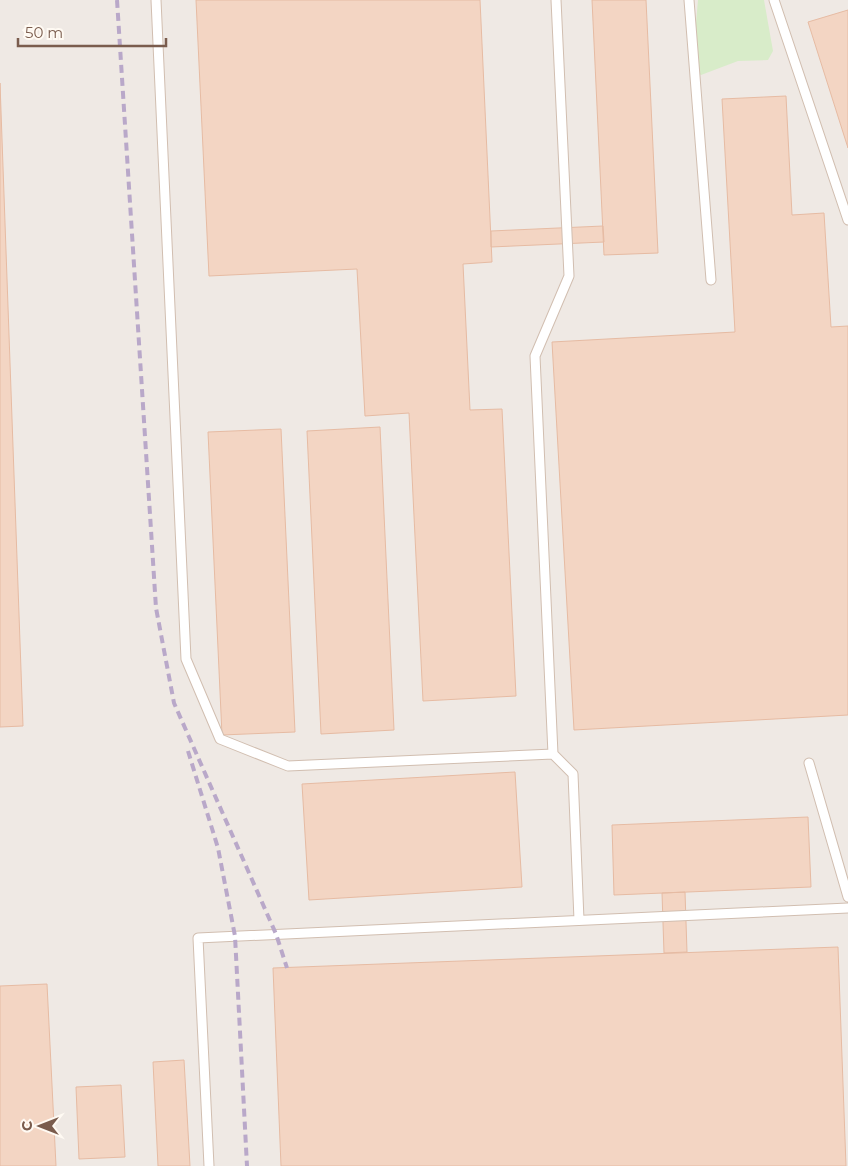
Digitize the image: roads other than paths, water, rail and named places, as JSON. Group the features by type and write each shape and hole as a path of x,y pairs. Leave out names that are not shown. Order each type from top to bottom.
{"lane":[{"path":"156,0 186,659 220,739 288,766 552,754"},
{"path":"556,0 569,276 535,356 552,754 572,774 579,920"},
{"path":"689,0 711,280"},
{"path":"774,0 848,220"},
{"path":"809,763 848,897"},
{"path":"209,1166 198,938 848,908"}],"railway":[{"path":"117,0 156,608 174,703 276,934 287,968"},
{"path":"188,751 218,848 235,936 247,1166"}]}
